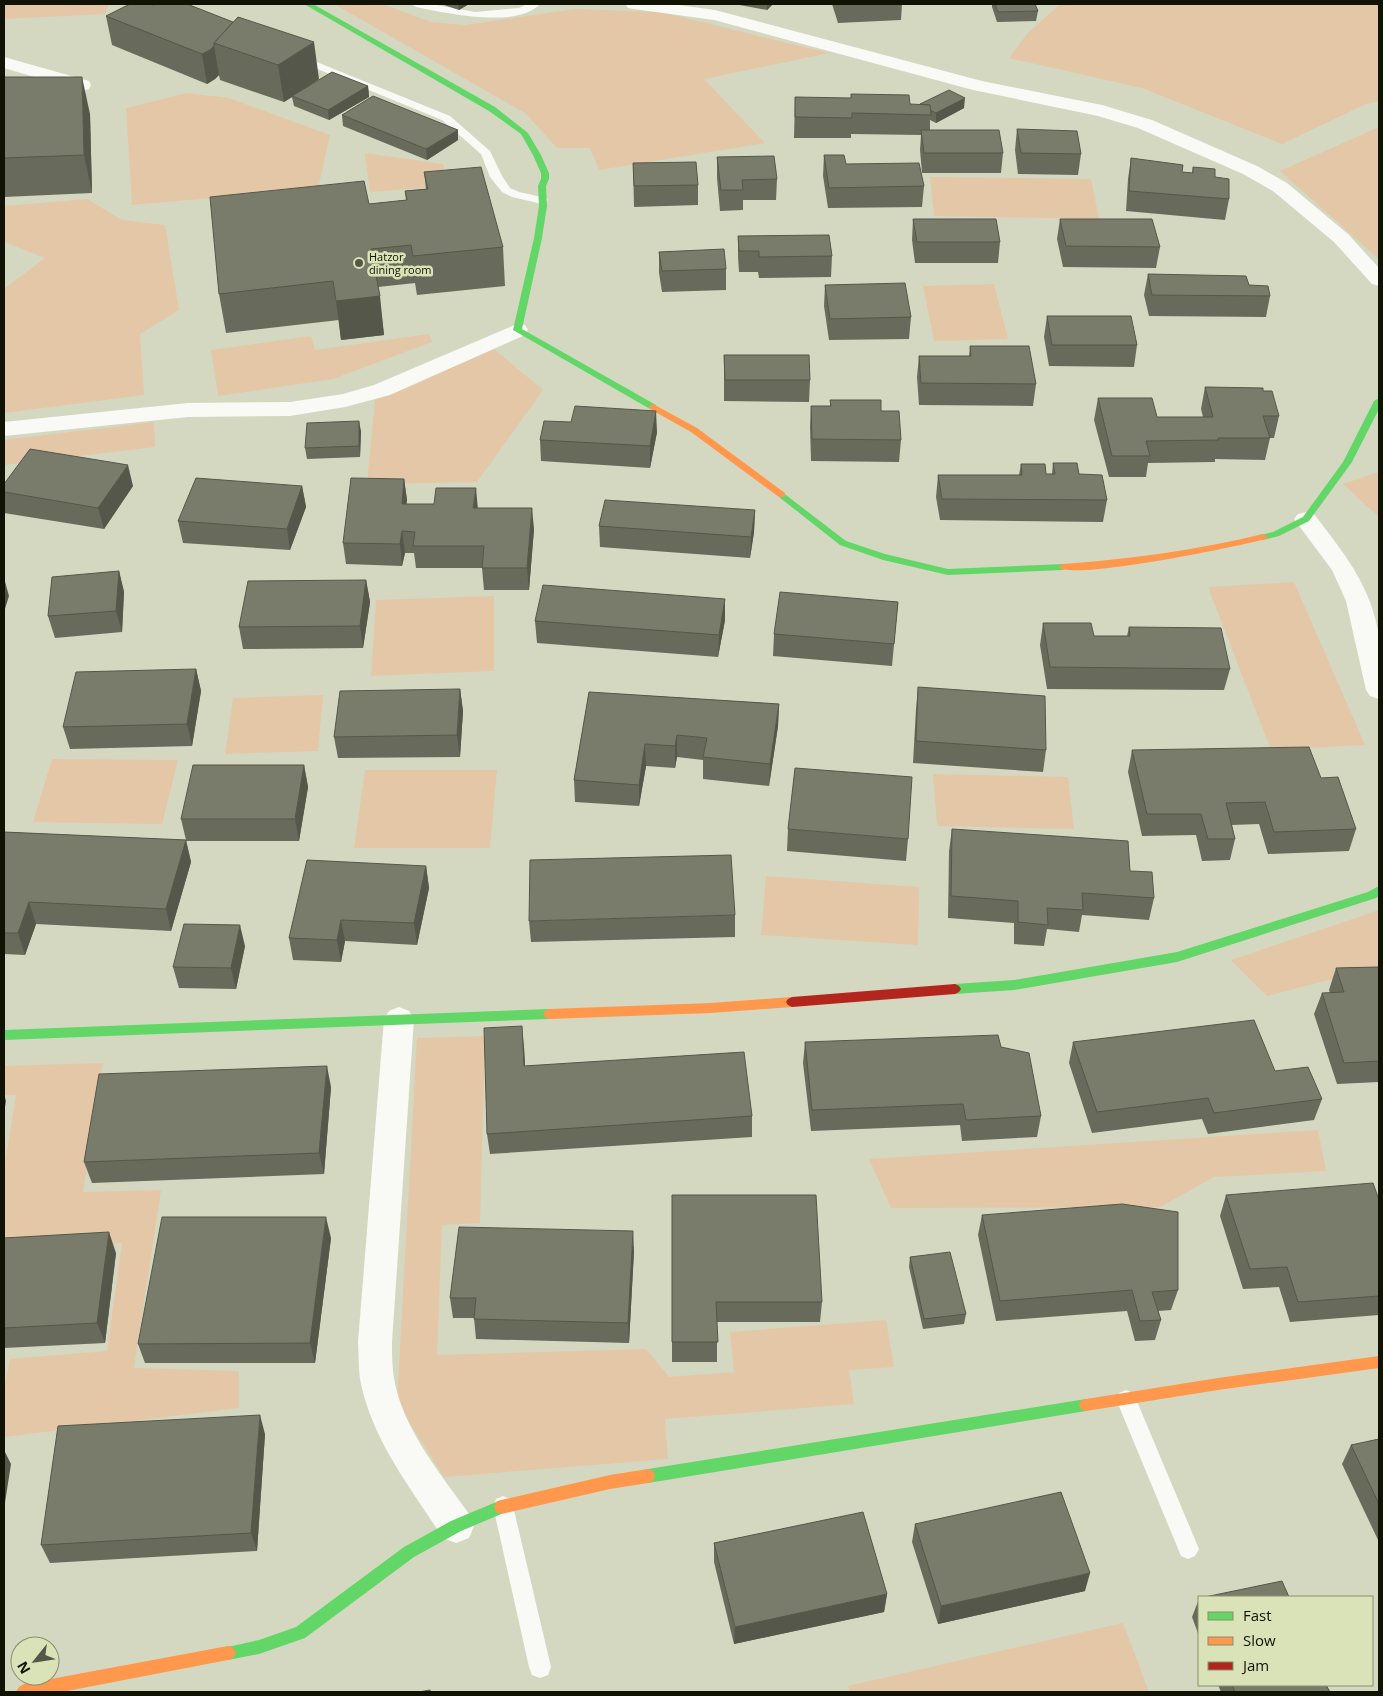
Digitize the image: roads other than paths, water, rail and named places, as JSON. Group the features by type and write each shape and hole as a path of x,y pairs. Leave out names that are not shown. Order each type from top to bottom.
{"street":[{"path":"308,4 492,109 524,133 535,150 545,173 538,238 517,330"},
{"path":"634,4 715,15 980,86 1102,110 1145,124 1250,170 1280,187 1341,238 1379,280"},
{"path":"4,62 82,85"},
{"path":"4,429 188,410 290,409 345,400 382,390 517,330"},
{"path":"517,330 694,430 773,488 843,543 883,557 948,572 1121,564 1212,550 1276,534 1306,519 1347,462 1379,401"},
{"path":"1306,519 1343,568 1358,601 1379,690"},
{"path":"4,1035 711,1008 1014,985 1177,957 1372,896 1379,890"},
{"path":"399,1019 374,1342 377,1375 379,1388 394,1431 456,1526"},
{"path":"24,1692 259,1647 300,1633 409,1552 456,1526 502,1506 610,1482 1218,1384 1379,1362"}],"lane":[{"path":"416,4 475,15 521,12 535,4"},
{"path":"288,53 446,118 486,153 496,178 506,190 516,196 542,200"},
{"path":"1126,1399 1188,1549"},
{"path":"502,1506 540,1667"}],"place":[{"name":"Hatzor dining room","path":"359,263"}]}
